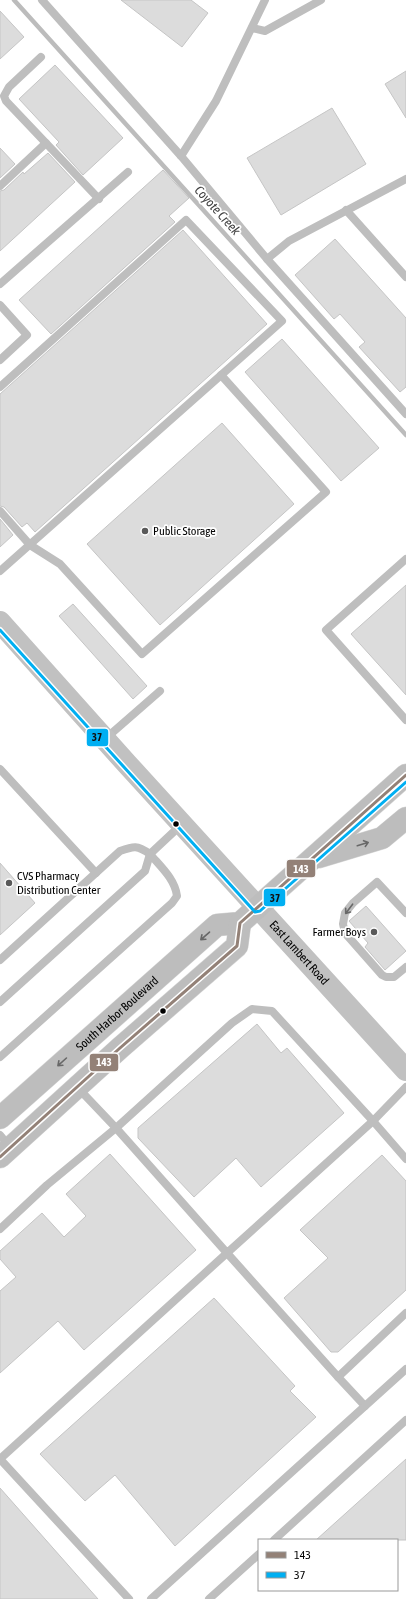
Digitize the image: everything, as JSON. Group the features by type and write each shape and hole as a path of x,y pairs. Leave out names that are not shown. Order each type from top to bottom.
{"main road":[{"name":"East Lambert Road","path":"0,622 182,825 406,1070"},
{"path":"4,1146 78,1087 237,946 240,923 406,775"},
{"path":"312,859 382,838 406,818"},
{"name":"South Harbor Boulevard","path":"0,1118 217,925 240,923"}],"lane":[{"path":"42,0 181,156 267,259 405,411"},
{"path":"181,156 216,101 265,0"},
{"path":"252,28 265,31 321,0"},
{"path":"41,57 9,87 4,96 6,101 99,200"},
{"path":"0,186 46,143"},
{"path":"0,284 99,200 128,172"},
{"path":"267,259 289,241 406,178"},
{"path":"346,210 406,277"},
{"path":"0,387 186,220 282,321 0,571"},
{"path":"0,305 27,335 0,360"},
{"path":"0,511 30,545 60,564 142,654 326,492 221,375"},
{"path":"406,559 326,630 406,720"},
{"path":"105,739 160,691"},
{"path":"0,769 96,873"},
{"path":"0,1002 145,871 150,854 182,825"},
{"path":"0,960 120,851 139,847 150,854 169,877 176,889 177,896 172,903 0,1057"},
{"path":"406,913 377,882 353,903 345,913 343,924 343,929 382,975 386,977 394,977 406,967"},
{"path":"0,1229 47,1185 116,1128 232,1023 252,1009 272,1011 406,1159"},
{"path":"78,1087 365,1406"},
{"path":"129,1599 0,1459 373,1121 406,1087"},
{"path":"338,1377 406,1313"},
{"path":"151,1599 406,1369"},
{"path":"275,1539 406,1420"},
{"path":"209,1599 258,1555"}],"building":[{"path":"121,0 191,0 208,13 182,47"},
{"path":"0,11 24,37 0,59"},
{"path":"55,65 123,138 83,175 56,145 59,142 19,99"},
{"path":"406,71 406,118 385,84"},
{"path":"332,108 366,164 281,215 247,158"},
{"path":"0,148 15,164 0,178"},
{"path":"48,153 75,182 0,251 0,191 4,190 23,172 24,174"},
{"path":"163,170 189,198 169,216 175,222 51,334 19,300"},
{"path":"183,230 267,324 35,532 27,523 22,527 4,507 0,506 0,394"},
{"path":"335,239 406,318 406,387 400,392 359,347 365,342 340,314 334,319 295,275"},
{"path":"282,339 379,448 341,481 245,372"},
{"path":"222,423 294,504 160,625 87,544"},
{"path":"0,519 13,535 0,547"},
{"path":"406,585 406,695 351,634"},
{"path":"73,604 147,686 133,699 59,616"},
{"name":"CVS Pharmacy Distribution Center","path":"0,863 35,903 0,935"},
{"name":"Farmer Boys","path":"366,906 406,951 385,970 365,947 368,943 349,921"},
{"path":"257,1024 281,1053 287,1048 344,1113 261,1187 236,1158 194,1197 138,1138 138,1128"},
{"path":"110,1154 196,1250 84,1350 58,1321 0,1373 0,1291 16,1277 0,1259 0,1251 42,1213 64,1237 86,1216 66,1194"},
{"path":"382,1155 406,1181 406,1290 338,1352 331,1352 284,1298 328,1258 300,1230"},
{"path":"214,1298 295,1386 290,1391 316,1417 175,1546 115,1475 85,1501 40,1454"},
{"path":"406,1459 406,1540 317,1539"},
{"path":"0,1488 98,1599 0,1599"}],"waterway":[{"name":"Coyote Creek","path":"14,0 406,435"}],"transit line":[{"name":"37","path":"0,630 255,912 260,911 406,782"},
{"name":"143","path":"0,1157 120,1048 237,946 240,923 406,775"}],"place":[{"name":"Public Storage","path":"145,531"},
{"name":"CVS Pharmacy Distribution Center","path":"9,883"},
{"name":"Farmer Boys","path":"374,932"}]}
